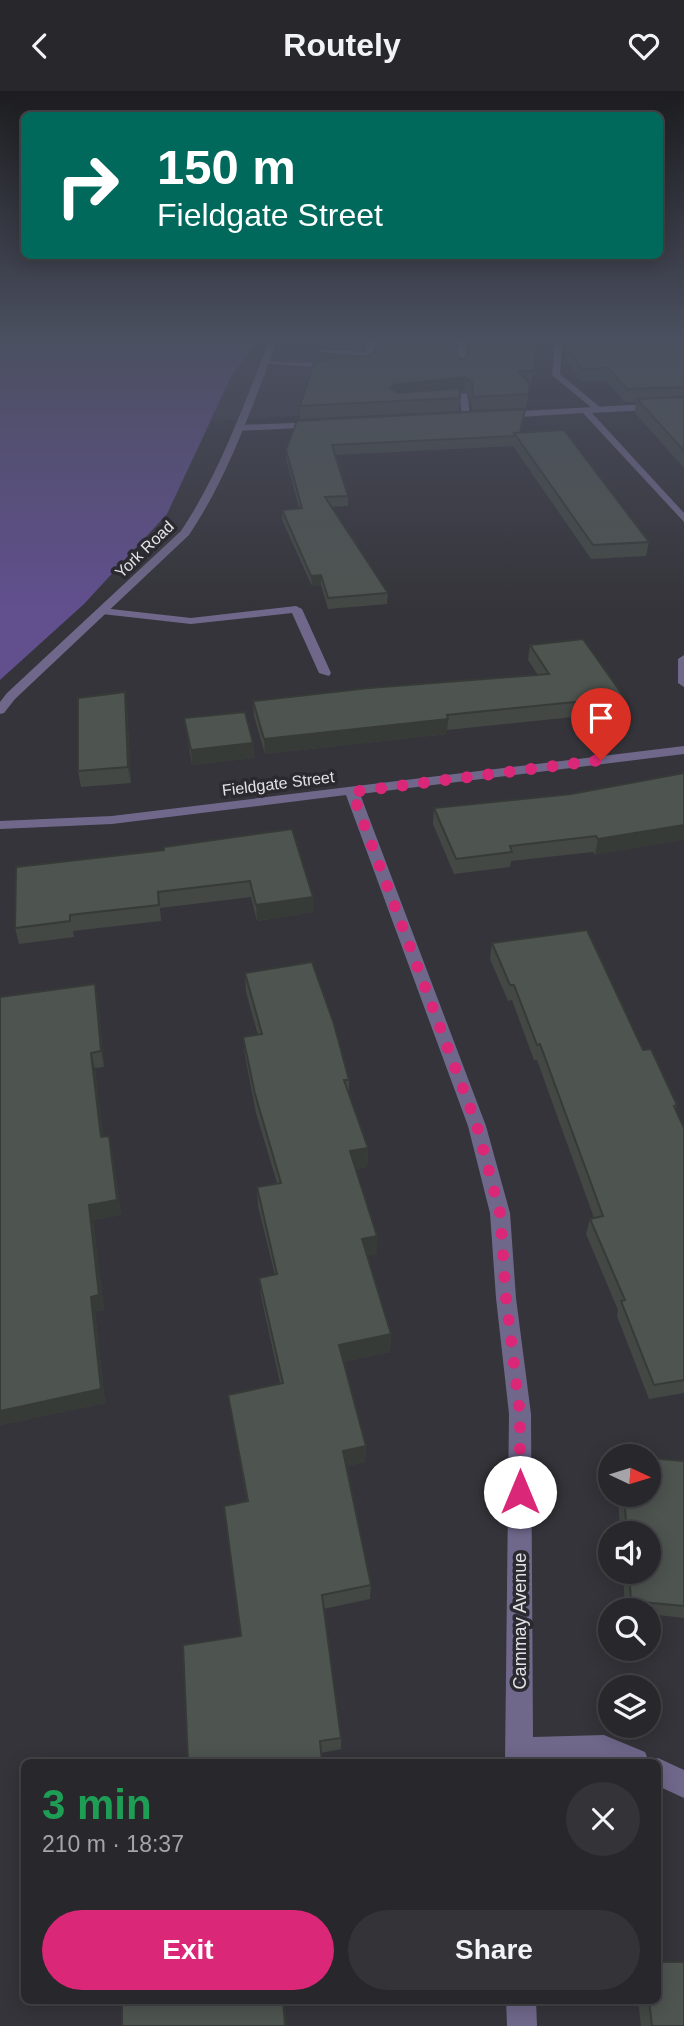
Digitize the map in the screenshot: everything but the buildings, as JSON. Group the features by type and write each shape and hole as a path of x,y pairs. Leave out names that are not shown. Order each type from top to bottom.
{"street":[{"path":"238,428 255,427"},
{"path":"601,427 684,519"},
{"name":"York Road","path":"0,710 11,696 185,533 205,503 238,428"},
{"path":"102,611 191,621 296,609 325,673"},
{"path":"684,659 684,683"},
{"name":"Fieldgate Street","path":"0,825 112,820 684,750"},
{"name":"Cammay Avenue","path":"352,792 477,1126 500,1213 506,1298 520,1414 519,1757"},
{"path":"519,1757 604,1749 628,1759"},
{"path":"661,1773 684,1784"},
{"path":"521,2004 522,2026"}],"shaded area":[{"path":"0,427 208,427 167,514 84,604 0,680"}],"route":[{"path":"520,1492 520,1414 506,1298 500,1213 477,1126 352,792 601,760"}]}
